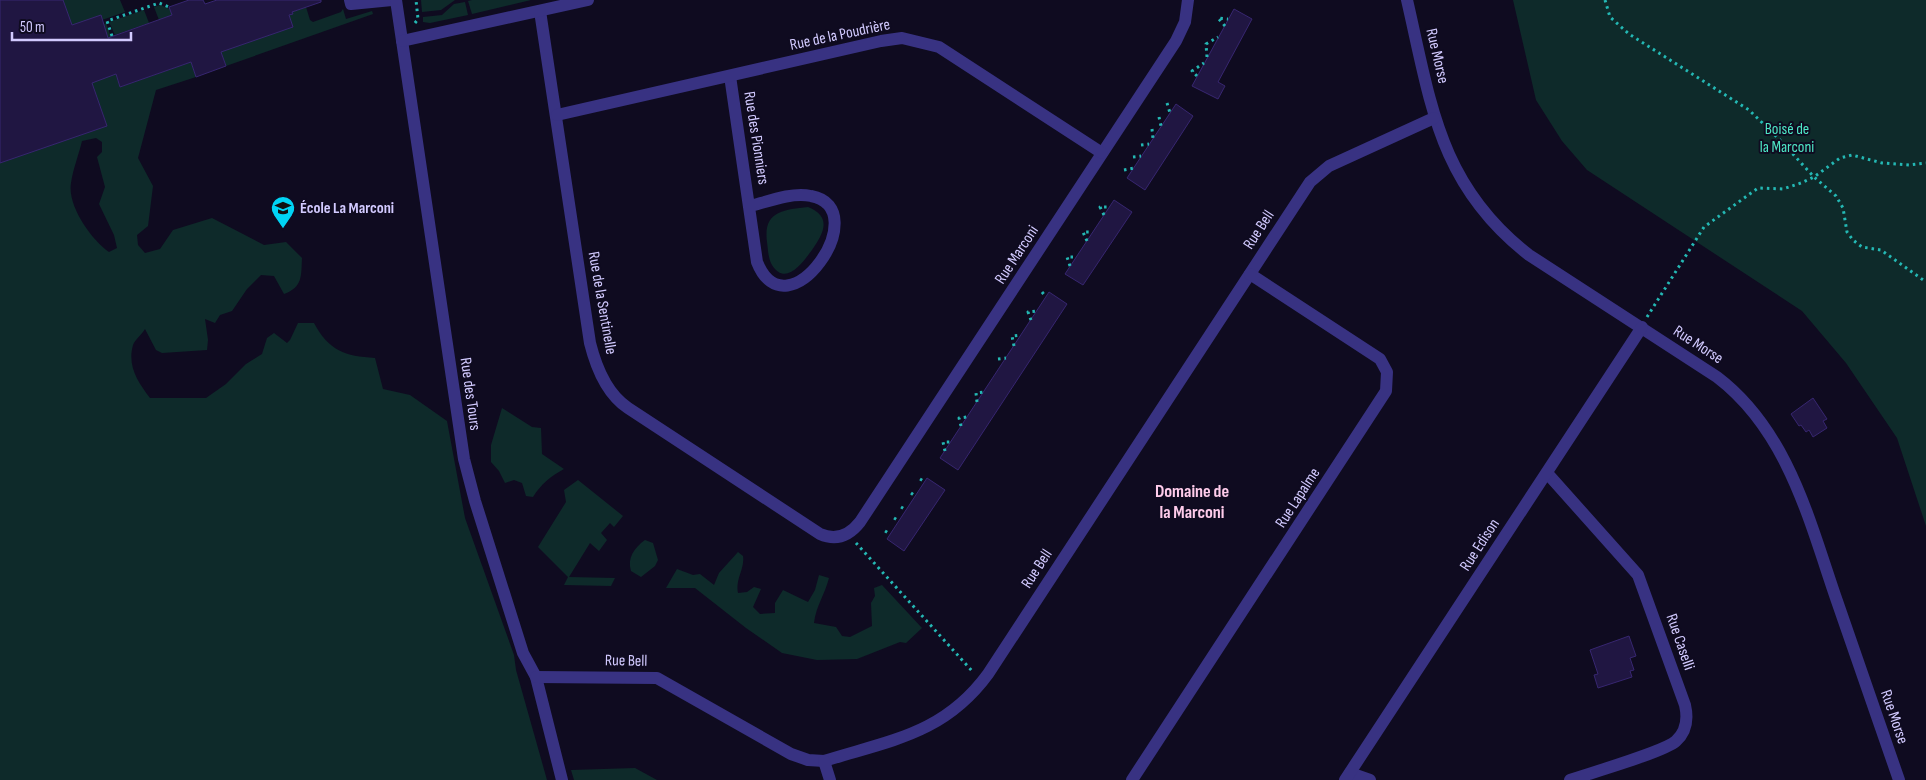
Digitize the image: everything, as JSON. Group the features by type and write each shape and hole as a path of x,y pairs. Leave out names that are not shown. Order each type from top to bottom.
{"street":[{"path":"350,0 351,4 392,0"},
{"name":"Rue des Tours","path":"396,0 463,452 475,501 523,653 536,677 562,780"},
{"path":"402,41 585,0"},
{"name":"Rue Marconi","path":"860,522 1180,35 1188,0"},
{"name":"Rue Morse","path":"1407,0 1434,118 1448,155 1464,185 1505,235 1529,255 1644,322 1724,382 1763,424 1796,483 1899,780"},
{"name":"Rue de la Sentinelle","path":"540,11 590,343 595,361 614,395 628,408 820,534 831,537 841,536 850,532 860,522"},
{"name":"Rue de la Poudrière","path":"557,115 888,39 902,38 922,41 939,47 1102,153"},
{"name":"Rue des Pionniers","path":"730,76 751,206 756,257 761,271 770,280 783,286 793,285 804,280 820,260 835,232 835,220 832,209 824,201 806,195 751,206"},
{"name":"Rue Bell","path":"536,677 657,678 791,754 824,762 923,729 946,717 969,698 988,674 1306,187 1318,173 1329,166 1434,118"},
{"name":"Rue Lapalme","path":"1132,780 1386,391 1387,372 1377,357 1250,274"},
{"name":"Rue Edison","path":"1347,776 1644,322"},
{"name":"Rue Caselli","path":"1547,473 1638,575 1685,705 1687,717 1684,731 1670,745 1570,780"},
{"path":"824,762 830,780"},
{"path":"1347,776 1370,780"}],"path":[{"path":"416,0 418,19"},
{"path":"1605,0 1610,17 1629,34 1749,110 1798,157 1814,177 1836,196 1843,208 1847,232 1853,240 1862,247 1881,250 1926,282"},
{"path":"112,36 105,22 158,1 169,7"},
{"path":"1225,26 1218,18 1228,19"},
{"path":"1207,57 1206,44 1218,37"},
{"path":"1197,76 1192,71 1204,63"},
{"path":"1168,103 1170,113"},
{"path":"1159,117 1162,126"},
{"path":"1152,129 1153,138"},
{"path":"1141,145 1150,144"},
{"path":"1133,157 1141,156"},
{"path":"1644,322 1704,228 1758,188 1783,188 1814,177 1840,158 1852,156 1882,163 1926,163"},
{"path":"1124,170 1134,168"},
{"path":"1104,215 1100,207 1110,206"},
{"path":"1087,241 1083,232 1092,232"},
{"path":"1070,266 1067,258 1076,257"},
{"path":"1042,292 1046,297"},
{"path":"1031,320 1028,312 1037,311"},
{"path":"1014,346 1012,336 1021,335"},
{"path":"998,359 1006,358"},
{"path":"977,402 976,393 984,392"},
{"path":"962,426 959,418 967,417"},
{"path":"945,451 943,442 951,442"},
{"path":"920,480 924,482"},
{"path":"910,493 916,496"},
{"path":"901,507 906,510"},
{"path":"894,518 898,521"},
{"path":"885,531 890,534"},
{"path":"855,543 973,673"}],"green space":[{"path":"0,0 120,0 125,12 102,20 104,24 106,23 111,37 104,39 120,87 191,62 196,77 156,90 138,158 153,186 148,226 137,235 138,245 145,253 160,249 173,230 212,218 264,245 286,242 302,258 300,280 295,288 284,294 274,276 261,275 247,289 232,311 220,315 215,323 205,319 208,340 207,350 162,353 156,350 145,329 133,345 131,360 141,386 150,398 206,398 226,384 246,364 262,354 267,338 274,333 287,343 298,323 314,323 332,346 355,356 375,358 383,389 410,395 447,421 465,518 514,655 516,670 547,780 0,780","holes":["96,138 102,142 102,152 97,157 105,187 99,204 114,235 117,248 109,252 102,247 82,222 73,202 71,192 72,178 82,141"]},
{"path":"421,0 455,0 441,10 422,12"},
{"path":"472,0 531,0 472,14 468,1"},
{"name":"Boisé de la Marconi","path":"1513,0 1926,0 1926,526 1897,438 1846,363 1802,311 1587,170 1562,141 1536,100"},
{"path":"465,2 468,15 430,23 423,22 423,17 442,15 454,4"},
{"path":"160,5 170,9 172,15 159,20 154,7"},
{"path":"306,7 310,20 313,22 341,12 343,9 346,19 372,11 373,14 226,66 221,52 292,14 292,12"},
{"path":"144,10 149,23 115,35 109,22"},
{"path":"808,207 816,211 823,221 824,226 820,238 799,266 783,274 772,265 768,253 768,224 772,218 783,211"},
{"path":"502,408 532,427 541,428 542,454 564,469 539,488 533,497 526,496 522,483 514,480 505,483 499,471 491,462 491,445"},
{"path":"578,480 623,516 614,527 610,523 601,533 607,540 599,551 590,543 569,577 615,578 611,586 564,585 568,577 538,547 566,502 564,490"},
{"path":"645,540 653,543 658,560 655,566 641,577 631,571 630,562 635,550"},
{"path":"738,552 743,556 743,565 737,588 738,593 747,592 754,587 761,589 753,607 760,614 775,613 775,603 783,590 808,602 815,590 819,575 829,578 814,623 836,627 842,636 850,637 872,626 871,603 875,596 874,588 882,585 922,628 906,643 900,642 857,659 817,660 782,653 746,628 695,588 666,588 677,569 693,575 700,574 714,585 719,573"},
{"path":"635,768 657,780 574,780 571,770"}],"building":[{"path":"0,0 63,0 72,25 101,15 108,38 172,15 169,7 189,0 203,0 205,4 217,0 321,0 321,2 292,12 293,14 289,15 293,27 221,52 226,66 196,77 191,62 120,87 116,74 92,83 107,126 0,163"},
{"path":"1234,9 1252,19 1218,82 1225,86 1218,99 1192,86"},
{"path":"1176,104 1193,116 1145,190 1127,178"},
{"path":"1114,200 1132,212 1083,285 1065,274"},
{"path":"1049,292 1067,304 958,470 940,458"},
{"path":"1813,398 1827,419 1823,421 1827,428 1813,437 1809,430 1806,432 1801,425 1799,426 1791,414"},
{"path":"927,478 945,490 904,551 887,539"},
{"path":"1629,636 1636,656 1630,658 1634,670 1630,671 1632,677 1598,688 1594,675 1598,674 1590,650"}],"place":[{"name":"École La Marconi","path":"283,229"}],"district":[{"name":"Domaine de la Marconi","path":"1192,501"}]}
